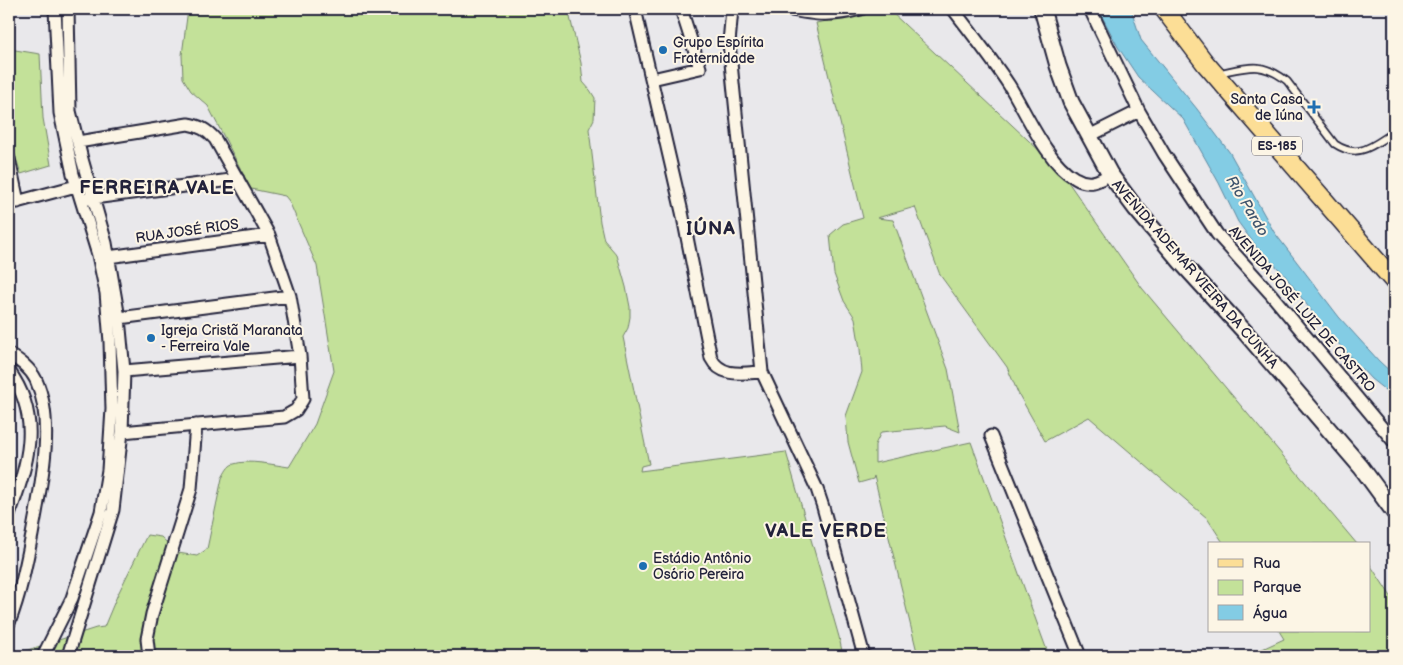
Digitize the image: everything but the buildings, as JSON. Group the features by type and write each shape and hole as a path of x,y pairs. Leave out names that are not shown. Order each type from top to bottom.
{"main road":[{"name":"ES-185","path":"1164,9 1177,16 1214,74 1394,281"}],"street":[{"path":"43,656 64,616 76,587 101,512 109,462 112,376 108,313 98,255 76,186 59,106 55,9"},
{"path":"68,9 69,101 108,257 119,318 124,371 122,432 113,510 68,656"},
{"path":"635,9 682,212 711,358 714,365 720,370 731,373 762,372"},
{"path":"652,79 700,68 681,9"},
{"path":"732,9 729,43 762,372 817,489 864,656"},
{"path":"786,9 828,16 861,9"},
{"path":"952,9 1009,85 1033,127 1055,160 1074,178 1087,182 1098,182 1110,174"},
{"name":"AVENIDA ADEMAR VIEIRA DA CUNHA","path":"1042,9 1058,66 1071,102 1110,174 1136,209 1181,262 1245,332 1355,460 1394,512"},
{"name":"AVENIDA JOSÉ LUIZ DE CASTRO","path":"1090,9 1139,111 1164,154 1217,234 1270,293 1394,442"},
{"path":"1089,136 1139,111"},
{"path":"78,142 188,124 202,128 215,139 269,235 290,296 300,356 303,399 296,410 284,417 122,432"},
{"path":"9,159 13,203 76,186"},
{"path":"80,200 238,179"},
{"name":"RUA JOSÉ RIOS","path":"108,257 269,235"},
{"path":"119,318 290,296"},
{"path":"9,354 22,362 36,381 44,409 45,436 41,482 28,551 20,588 9,623"},
{"path":"124,371 300,356"},
{"path":"9,370 24,395 29,419 29,449 9,514"},
{"path":"149,656 147,638 152,614 191,489 196,425"},
{"path":"991,436 1080,656"},
{"path":"9,480 21,480"}],"lane":[{"path":"1214,74 1250,66 1264,67 1277,74 1287,81 1335,144 1344,149 1359,151 1369,148 1394,132"}],"green space":[{"path":"188,9 568,9 581,63 583,82 595,98 594,119 589,129 600,222 604,240 617,255 630,307 628,328 623,337 649,464 641,466 640,471 786,452 843,656 9,656 104,627 147,535 161,537 178,553 197,556 207,549 222,478 227,469 232,465 246,462 289,467 315,424 334,371 317,266 289,201 285,196 251,189 208,106 191,91 183,78 182,55"},
{"path":"889,10 1059,169 1142,288 1355,542 1223,542 1207,518 1089,417 1045,441 1018,393 1007,367 940,275 915,207 877,218 893,220 948,369 960,432 945,426 881,432 875,445 875,463 971,442 1049,656 918,656 874,476 873,479 859,483 848,442 846,416 862,372 860,349 855,318 844,301 834,274 830,235 843,224 863,218 816,23"},
{"path":"9,49 40,54 43,118 51,165 21,174 9,136"},
{"path":"1370,565 1394,601 1394,656 1247,656 1284,639 1280,632 1370,632"}],"water":[{"name":"Rio Pardo","path":"1098,9 1131,9 1141,40 1230,153 1274,232 1339,317 1394,375 1394,401 1325,329 1283,273 1258,249 1238,222 1219,183 1183,119 1138,77 1118,47"}],"place":[{"name":"Grupo Espírita Fraternidade","path":"663,50"},
{"name":"Santa Casa de Iúna","path":"1314,107"},
{"name":"Igreja Cristã Maranata - Ferreira Vale","path":"151,338"},
{"name":"Estádio Antônio Osório Pereira","path":"643,566"}],"district":[{"name":"FERREIRA VALE","path":"157,188"},
{"name":"IÚNA","path":"711,229"},
{"name":"VALE VERDE","path":"826,531"}]}
